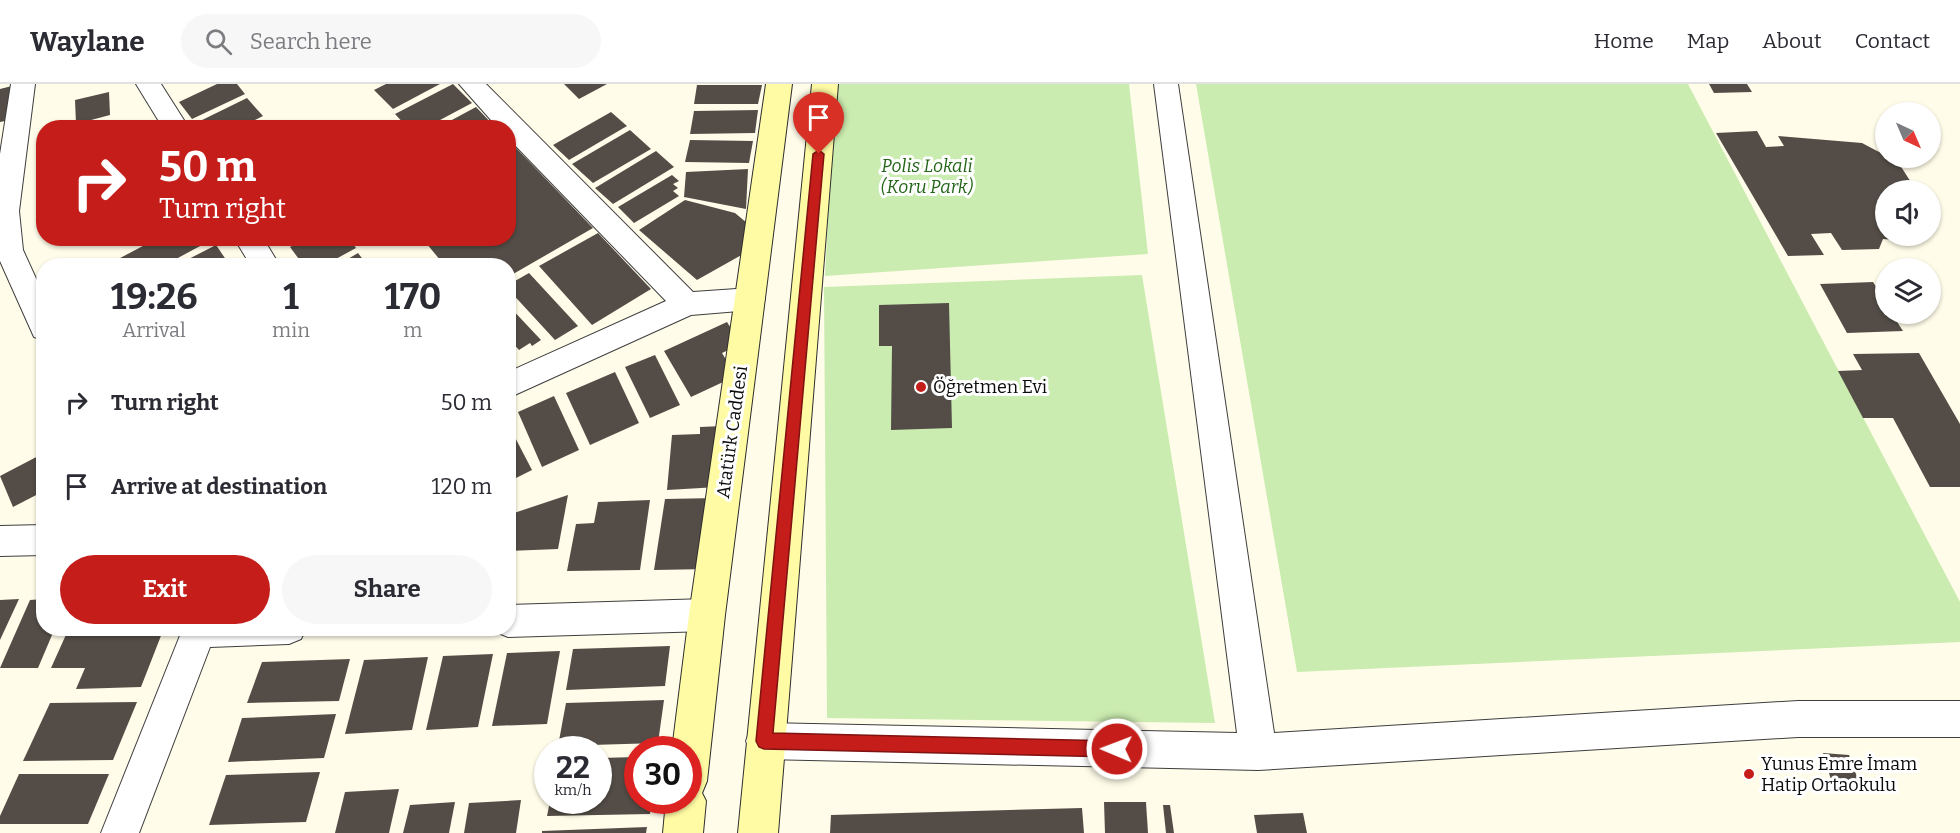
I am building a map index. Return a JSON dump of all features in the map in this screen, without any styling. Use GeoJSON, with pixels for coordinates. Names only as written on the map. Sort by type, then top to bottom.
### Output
{"type":"FeatureCollection","features":[{"type":"Feature","properties":{"kind":"main road","name":"Atatürk Caddesi"},"geometry":{"type":"LineString","coordinates":[[693,736],[707,615],[779,84]]}},
{"type":"Feature","properties":{"kind":"main road"},"geometry":{"type":"LineString","coordinates":[[758,833],[764,741],[825,84]]}},
{"type":"Feature","properties":{"kind":"main road"},"geometry":{"type":"LineString","coordinates":[[683,833],[685,814]]}},
{"type":"Feature","properties":{"kind":"street"},"geometry":{"type":"LineString","coordinates":[[23,84],[3,212],[9,250],[36,311]]}},
{"type":"Feature","properties":{"kind":"street"},"geometry":{"type":"LineString","coordinates":[[148,84],[171,120]]}},
{"type":"Feature","properties":{"kind":"street"},"geometry":{"type":"LineString","coordinates":[[471,84],[506,120]]}},
{"type":"Feature","properties":{"kind":"street"},"geometry":{"type":"LineString","coordinates":[[1166,84],[1258,752]]}},
{"type":"Feature","properties":{"kind":"street"},"geometry":{"type":"LineString","coordinates":[[516,130],[687,304]]}},
{"type":"Feature","properties":{"kind":"street"},"geometry":{"type":"LineString","coordinates":[[516,383],[687,304],[751,299]]}},
{"type":"Feature","properties":{"kind":"street"},"geometry":{"type":"LineString","coordinates":[[0,541],[36,540]]}},
{"type":"Feature","properties":{"kind":"street"},"geometry":{"type":"LineString","coordinates":[[516,621],[707,615]]}},
{"type":"Feature","properties":{"kind":"street"},"geometry":{"type":"LineString","coordinates":[[120,833],[198,636]]}},
{"type":"Feature","properties":{"kind":"street"},"geometry":{"type":"LineString","coordinates":[[764,741],[1258,752],[1798,719],[1960,720]]}},
{"type":"Feature","properties":{"kind":"green space","name":"Polis Lokali (Koru Park)"},"geometry":{"type":"Polygon","coordinates":[[[835,84],[1129,84],[1148,254],[825,276],[835,84]]]}},
{"type":"Feature","properties":{"kind":"green space"},"geometry":{"type":"Polygon","coordinates":[[[1196,84],[1688,84],[1960,602],[1960,642],[1297,672],[1196,84]]]}},
{"type":"Feature","properties":{"kind":"green space"},"geometry":{"type":"Polygon","coordinates":[[[1142,275],[1215,723],[827,718],[824,287],[1142,275]]]}},
{"type":"Feature","properties":{"kind":"building"},"geometry":{"type":"Polygon","coordinates":[[[217,84],[237,84],[245,94],[192,119],[179,102],[217,84]]]}},
{"type":"Feature","properties":{"kind":"building"},"geometry":{"type":"Polygon","coordinates":[[[386,84],[440,84],[393,109],[374,90],[386,84]]]}},
{"type":"Feature","properties":{"kind":"building"},"geometry":{"type":"Polygon","coordinates":[[[453,84],[472,103],[440,120],[401,120],[395,114],[453,84]]]}},
{"type":"Feature","properties":{"kind":"building"},"geometry":{"type":"Polygon","coordinates":[[[564,84],[607,84],[579,99],[564,84]]]}},
{"type":"Feature","properties":{"kind":"building"},"geometry":{"type":"Polygon","coordinates":[[[1709,84],[1747,84],[1752,92],[1714,93],[1709,84]]]}},
{"type":"Feature","properties":{"kind":"building"},"geometry":{"type":"Polygon","coordinates":[[[697,85],[762,85],[758,104],[694,104],[697,85]]]}},
{"type":"Feature","properties":{"kind":"building"},"geometry":{"type":"Polygon","coordinates":[[[12,86],[10,120],[0,122],[0,89],[12,86]]]}},
{"type":"Feature","properties":{"kind":"building"},"geometry":{"type":"Polygon","coordinates":[[[109,92],[110,115],[91,120],[76,120],[75,100],[109,92]]]}},
{"type":"Feature","properties":{"kind":"building"},"geometry":{"type":"Polygon","coordinates":[[[247,98],[263,116],[255,120],[202,120],[247,98]]]}},
{"type":"Feature","properties":{"kind":"building"},"geometry":{"type":"Polygon","coordinates":[[[476,107],[488,120],[452,120],[476,107]]]}},
{"type":"Feature","properties":{"kind":"building"},"geometry":{"type":"Polygon","coordinates":[[[758,110],[755,133],[690,134],[694,111],[758,110]]]}},
{"type":"Feature","properties":{"kind":"building"},"geometry":{"type":"Polygon","coordinates":[[[611,112],[627,126],[569,160],[553,145],[611,112]]]}},
{"type":"Feature","properties":{"kind":"building"},"geometry":{"type":"Polygon","coordinates":[[[630,130],[651,149],[593,183],[572,164],[630,130]]]}},
{"type":"Feature","properties":{"kind":"building"},"geometry":{"type":"Polygon","coordinates":[[[1757,131],[1766,147],[1784,146],[1778,136],[1862,143],[1875,150],[1875,168],[1902,168],[1910,180],[1875,180],[1875,246],[1880,246],[1879,249],[1842,250],[1831,233],[1811,234],[1824,255],[1788,256],[1716,133],[1757,131]]]}},
{"type":"Feature","properties":{"kind":"building"},"geometry":{"type":"Polygon","coordinates":[[[690,140],[753,141],[749,163],[685,162],[690,140]]]}},
{"type":"Feature","properties":{"kind":"building"},"geometry":{"type":"Polygon","coordinates":[[[516,148],[593,228],[516,272],[516,258],[438,258],[429,246],[516,246],[516,148]]]}},
{"type":"Feature","properties":{"kind":"building"},"geometry":{"type":"Polygon","coordinates":[[[656,151],[674,167],[613,204],[595,188],[656,151]]]}},
{"type":"Feature","properties":{"kind":"building"},"geometry":{"type":"Polygon","coordinates":[[[748,169],[746,209],[684,197],[686,172],[748,169]]]}},
{"type":"Feature","properties":{"kind":"building"},"geometry":{"type":"Polygon","coordinates":[[[672,175],[679,181],[673,184],[678,188],[673,191],[679,196],[634,223],[618,207],[672,175]]]}},
{"type":"Feature","properties":{"kind":"building"},"geometry":{"type":"Polygon","coordinates":[[[685,200],[735,213],[747,223],[745,253],[697,280],[639,230],[685,200]]]}},
{"type":"Feature","properties":{"kind":"building"},"geometry":{"type":"Polygon","coordinates":[[[598,233],[651,289],[592,325],[539,266],[598,233]]]}},
{"type":"Feature","properties":{"kind":"building"},"geometry":{"type":"Polygon","coordinates":[[[143,246],[200,246],[178,258],[120,258],[143,246]]]}},
{"type":"Feature","properties":{"kind":"building"},"geometry":{"type":"Polygon","coordinates":[[[217,246],[225,258],[191,258],[217,246]]]}},
{"type":"Feature","properties":{"kind":"building"},"geometry":{"type":"Polygon","coordinates":[[[355,246],[356,248],[338,258],[298,258],[290,247],[355,246]]]}},
{"type":"Feature","properties":{"kind":"building"},"geometry":{"type":"Polygon","coordinates":[[[358,253],[362,258],[350,258],[358,253]]]}},
{"type":"Feature","properties":{"kind":"building"},"geometry":{"type":"Polygon","coordinates":[[[529,273],[578,326],[555,340],[516,298],[516,280],[529,273]]]}},
{"type":"Feature","properties":{"kind":"building"},"geometry":{"type":"Polygon","coordinates":[[[1873,282],[1875,285],[1875,324],[1898,324],[1903,331],[1847,333],[1820,284],[1873,282]]]}},
{"type":"Feature","properties":{"kind":"building","name":"Öğretmen Evi"},"geometry":{"type":"Polygon","coordinates":[[[949,303],[952,428],[891,430],[892,346],[879,346],[879,305],[949,303]]]}},
{"type":"Feature","properties":{"kind":"building"},"geometry":{"type":"Polygon","coordinates":[[[516,313],[541,340],[532,346],[530,343],[519,350],[516,347],[516,313]]]}},
{"type":"Feature","properties":{"kind":"building"},"geometry":{"type":"Polygon","coordinates":[[[727,322],[741,344],[722,353],[736,376],[691,397],[664,351],[727,322]]]}},
{"type":"Feature","properties":{"kind":"building"},"geometry":{"type":"Polygon","coordinates":[[[1919,353],[1960,424],[1960,487],[1930,487],[1893,418],[1863,418],[1838,371],[1862,370],[1853,354],[1919,353]]]}},
{"type":"Feature","properties":{"kind":"building"},"geometry":{"type":"Polygon","coordinates":[[[655,355],[680,405],[650,418],[625,367],[655,355]]]}},
{"type":"Feature","properties":{"kind":"building"},"geometry":{"type":"Polygon","coordinates":[[[615,372],[639,423],[590,445],[566,393],[615,372]]]}},
{"type":"Feature","properties":{"kind":"building"},"geometry":{"type":"Polygon","coordinates":[[[554,396],[579,450],[542,467],[518,412],[554,396]]]}},
{"type":"Feature","properties":{"kind":"building"},"geometry":{"type":"Polygon","coordinates":[[[723,426],[718,487],[667,490],[672,435],[700,434],[700,427],[723,426]]]}},
{"type":"Feature","properties":{"kind":"building"},"geometry":{"type":"Polygon","coordinates":[[[516,439],[532,470],[516,478],[516,439]]]}},
{"type":"Feature","properties":{"kind":"building"},"geometry":{"type":"Polygon","coordinates":[[[36,457],[36,495],[13,507],[0,476],[36,457]]]}},
{"type":"Feature","properties":{"kind":"building"},"geometry":{"type":"Polygon","coordinates":[[[568,495],[558,549],[516,551],[516,512],[568,495]]]}},
{"type":"Feature","properties":{"kind":"building"},"geometry":{"type":"Polygon","coordinates":[[[717,498],[709,569],[654,570],[665,499],[717,498]]]}},
{"type":"Feature","properties":{"kind":"building"},"geometry":{"type":"Polygon","coordinates":[[[650,500],[640,570],[567,571],[576,524],[594,523],[598,502],[650,500]]]}},
{"type":"Feature","properties":{"kind":"building"},"geometry":{"type":"Polygon","coordinates":[[[19,599],[0,640],[0,600],[19,599]]]}},
{"type":"Feature","properties":{"kind":"building"},"geometry":{"type":"Polygon","coordinates":[[[30,600],[36,600],[36,636],[52,636],[38,668],[0,668],[30,600]]]}},
{"type":"Feature","properties":{"kind":"building"},"geometry":{"type":"Polygon","coordinates":[[[65,636],[161,636],[141,687],[76,689],[85,668],[51,668],[65,636]]]}},
{"type":"Feature","properties":{"kind":"building"},"geometry":{"type":"Polygon","coordinates":[[[670,646],[665,686],[566,690],[573,649],[670,646]]]}},
{"type":"Feature","properties":{"kind":"building"},"geometry":{"type":"Polygon","coordinates":[[[560,651],[547,724],[492,726],[507,653],[560,651]]]}},
{"type":"Feature","properties":{"kind":"building"},"geometry":{"type":"Polygon","coordinates":[[[493,654],[478,727],[426,730],[443,656],[493,654]]]}},
{"type":"Feature","properties":{"kind":"building"},"geometry":{"type":"Polygon","coordinates":[[[428,657],[412,730],[345,734],[364,660],[428,657]]]}},
{"type":"Feature","properties":{"kind":"building"},"geometry":{"type":"Polygon","coordinates":[[[350,659],[339,701],[247,703],[262,662],[350,659]]]}},
{"type":"Feature","properties":{"kind":"building"},"geometry":{"type":"Polygon","coordinates":[[[664,700],[659,736],[624,736],[624,744],[612,744],[612,736],[560,736],[566,703],[664,700]]]}},
{"type":"Feature","properties":{"kind":"building"},"geometry":{"type":"Polygon","coordinates":[[[137,702],[113,760],[23,761],[50,703],[137,702]]]}},
{"type":"Feature","properties":{"kind":"building"},"geometry":{"type":"Polygon","coordinates":[[[336,714],[324,758],[228,762],[242,718],[336,714]]]}},
{"type":"Feature","properties":{"kind":"building"},"geometry":{"type":"Polygon","coordinates":[[[1823,753],[1849,755],[1860,785],[1832,783],[1823,753]]]}},
{"type":"Feature","properties":{"kind":"building"},"geometry":{"type":"Polygon","coordinates":[[[624,757],[624,814],[650,814],[547,816],[547,814],[612,814],[612,758],[624,757]]]}},
{"type":"Feature","properties":{"kind":"building"},"geometry":{"type":"Polygon","coordinates":[[[320,772],[306,822],[209,825],[226,775],[320,772]]]}},
{"type":"Feature","properties":{"kind":"building"},"geometry":{"type":"Polygon","coordinates":[[[19,774],[109,774],[88,824],[0,824],[0,816],[19,774]]]}},
{"type":"Feature","properties":{"kind":"building"},"geometry":{"type":"Polygon","coordinates":[[[399,789],[389,833],[335,833],[345,792],[399,789]]]}},
{"type":"Feature","properties":{"kind":"building"},"geometry":{"type":"Polygon","coordinates":[[[521,800],[516,833],[464,833],[469,803],[521,800]]]}},
{"type":"Feature","properties":{"kind":"building"},"geometry":{"type":"Polygon","coordinates":[[[455,802],[449,833],[403,833],[410,805],[455,802]]]}},
{"type":"Feature","properties":{"kind":"building"},"geometry":{"type":"Polygon","coordinates":[[[1104,802],[1146,802],[1148,833],[1105,833],[1104,802]]]}},
{"type":"Feature","properties":{"kind":"building"},"geometry":{"type":"Polygon","coordinates":[[[1163,805],[1170,805],[1174,833],[1166,833],[1163,805]]]}},
{"type":"Feature","properties":{"kind":"building"},"geometry":{"type":"Polygon","coordinates":[[[1082,808],[1084,833],[830,833],[831,815],[1082,808]]]}},
{"type":"Feature","properties":{"kind":"building"},"geometry":{"type":"Polygon","coordinates":[[[1303,813],[1307,833],[1257,833],[1254,815],[1303,813]]]}},
{"type":"Feature","properties":{"kind":"building"},"geometry":{"type":"Polygon","coordinates":[[[647,827],[646,833],[542,833],[542,831],[647,827]]]}},
{"type":"Feature","properties":{"kind":"place","name":"Öğretmen Evi"},"geometry":{"type":"Point","coordinates":[921,387]}},
{"type":"Feature","properties":{"kind":"place","name":"Yunus Emre İmam Hatip Ortaokulu"},"geometry":{"type":"Point","coordinates":[1749,774]}},
{"type":"Feature","properties":{"kind":"route"},"geometry":{"type":"LineString","coordinates":[[819,154],[764,741],[1117,749]]}}]}
